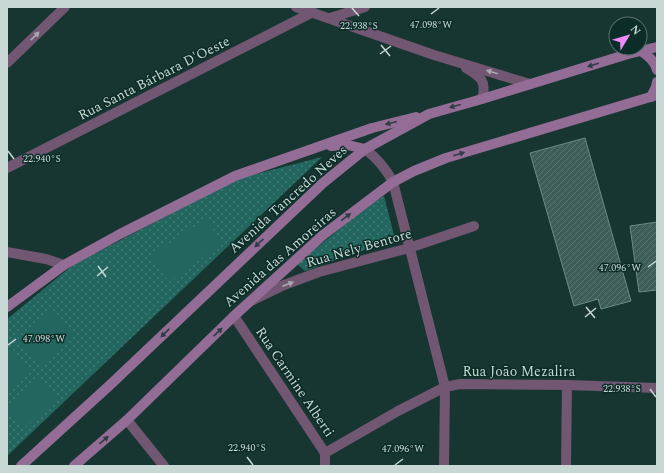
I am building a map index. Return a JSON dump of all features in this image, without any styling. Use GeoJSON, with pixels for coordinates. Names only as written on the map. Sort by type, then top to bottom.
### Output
{"type":"FeatureCollection","features":[{"type":"Feature","properties":{"kind":"main road"},"geometry":{"type":"LineString","coordinates":[[648,55],[656,65],[657,70]]}},
{"type":"Feature","properties":{"kind":"main road","name":"Avenida Tancredo Neves"},"geometry":{"type":"LineString","coordinates":[[21,466],[110,385],[323,183],[365,149],[429,114],[624,56]]}},
{"type":"Feature","properties":{"kind":"main road"},"geometry":{"type":"LineString","coordinates":[[654,96],[657,82]]}},
{"type":"Feature","properties":{"kind":"main road","name":"Avenida das Amoreiras"},"geometry":{"type":"LineString","coordinates":[[77,465],[127,420],[273,280],[324,235],[393,182],[414,171],[446,158],[654,96]]}},
{"type":"Feature","properties":{"kind":"main road"},"geometry":{"type":"LineString","coordinates":[[7,307],[64,265],[235,176],[372,128],[429,114]]}},
{"type":"Feature","properties":{"kind":"main road"},"geometry":{"type":"LineString","coordinates":[[313,148],[348,145],[365,149]]}},
{"type":"Feature","properties":{"kind":"street"},"geometry":{"type":"LineString","coordinates":[[7,63],[65,7]]}},
{"type":"Feature","properties":{"kind":"street"},"geometry":{"type":"LineString","coordinates":[[296,7],[434,55],[530,84]]}},
{"type":"Feature","properties":{"kind":"street"},"geometry":{"type":"LineString","coordinates":[[330,18],[365,7]]}},
{"type":"Feature","properties":{"kind":"street","name":"Rua Santa Bárbara D'Oeste"},"geometry":{"type":"LineString","coordinates":[[7,168],[313,12]]}},
{"type":"Feature","properties":{"kind":"street"},"geometry":{"type":"LineString","coordinates":[[448,58],[478,75],[484,84],[482,99]]}},
{"type":"Feature","properties":{"kind":"street"},"geometry":{"type":"LineString","coordinates":[[365,149],[384,167],[393,182],[445,387],[444,466]]}},
{"type":"Feature","properties":{"kind":"street","name":"Rua Nely Bentore"},"geometry":{"type":"LineString","coordinates":[[253,300],[284,285],[319,272],[410,248],[474,226]]}},
{"type":"Feature","properties":{"kind":"street"},"geometry":{"type":"LineString","coordinates":[[7,252],[46,259],[64,265]]}},
{"type":"Feature","properties":{"kind":"street","name":"Rua Carmine Alberti"},"geometry":{"type":"LineString","coordinates":[[234,316],[325,453],[325,466]]}},
{"type":"Feature","properties":{"kind":"street","name":"Rua João Mezalira"},"geometry":{"type":"LineString","coordinates":[[325,453],[398,411],[445,387],[460,384],[657,388]]}},
{"type":"Feature","properties":{"kind":"street"},"geometry":{"type":"LineString","coordinates":[[566,466],[567,385]]}},
{"type":"Feature","properties":{"kind":"street"},"geometry":{"type":"LineString","coordinates":[[127,420],[164,466]]}},
{"type":"Feature","properties":{"kind":"shaded area"},"geometry":{"type":"Polygon","coordinates":[[[322,157],[7,456],[7,319],[73,265],[237,179],[322,157]]]}},
{"type":"Feature","properties":{"kind":"shaded area"},"geometry":{"type":"Polygon","coordinates":[[[384,196],[395,239],[305,271],[297,264],[365,208],[384,196]]]}},
{"type":"Feature","properties":{"kind":"shaded area"},"geometry":{"type":"Polygon","coordinates":[[[205,219],[223,242],[169,282],[151,256],[205,219]]]}},
{"type":"Feature","properties":{"kind":"shaded area"},"geometry":{"type":"Polygon","coordinates":[[[53,310],[75,333],[41,364],[20,341],[53,310]]]}},
{"type":"Feature","properties":{"kind":"shaded area"},"geometry":{"type":"Polygon","coordinates":[[[13,351],[32,371],[7,391],[7,356],[13,351]]]}},
{"type":"Feature","properties":{"kind":"shaded area"},"geometry":{"type":"Polygon","coordinates":[[[38,377],[56,398],[24,428],[7,412],[7,406],[38,377]]]}},
{"type":"Feature","properties":{"kind":"building"},"geometry":{"type":"Polygon","coordinates":[[[585,138],[631,301],[601,309],[598,299],[574,306],[530,153],[585,138]]]}},
{"type":"Feature","properties":{"kind":"building"},"geometry":{"type":"Polygon","coordinates":[[[657,222],[657,290],[639,292],[630,226],[657,222]]]}}]}
